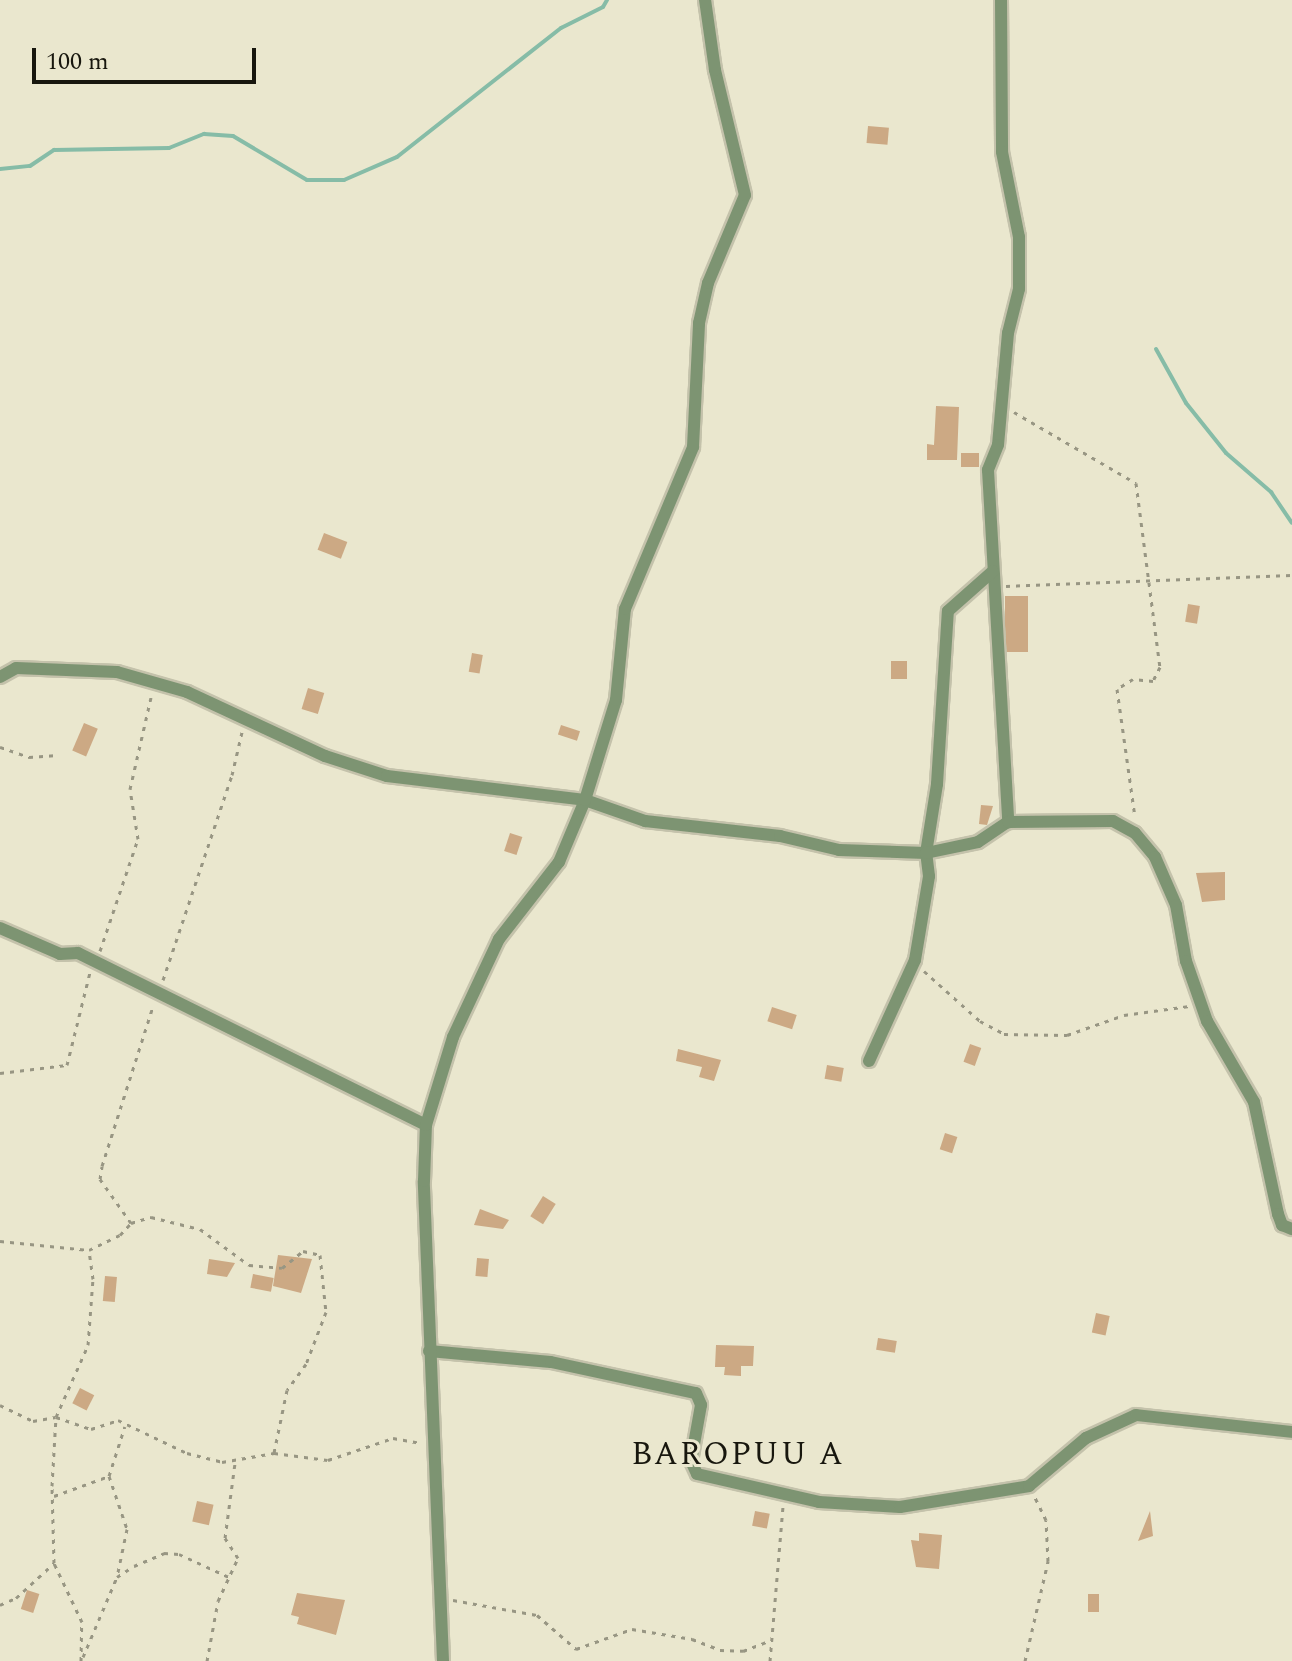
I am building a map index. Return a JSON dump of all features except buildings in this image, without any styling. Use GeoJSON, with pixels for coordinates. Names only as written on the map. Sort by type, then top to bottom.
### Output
{"type":"FeatureCollection","features":[{"type":"Feature","properties":{"kind":"street"},"geometry":{"type":"LineString","coordinates":[[443,1661],[436,1444],[429,1351],[426,1125],[453,1037],[499,939],[559,862],[585,800],[616,700],[625,609],[693,447],[699,323],[708,283],[745,195],[715,70],[705,0]]}},
{"type":"Feature","properties":{"kind":"street"},"geometry":{"type":"LineString","coordinates":[[1001,0],[1002,152],[1019,237],[1019,289],[1008,333],[1005,406],[988,470],[1008,822]]}},
{"type":"Feature","properties":{"kind":"street"},"geometry":{"type":"LineString","coordinates":[[869,1061],[915,960],[929,876],[926,853],[937,784],[948,611],[993,571]]}},
{"type":"Feature","properties":{"kind":"street"},"geometry":{"type":"LineString","coordinates":[[0,677],[16,668],[117,672],[155,680],[325,756],[387,776],[585,800],[645,821],[780,836],[839,850],[926,853],[978,842],[1008,822],[1113,821],[1135,833],[1155,857],[1176,905],[1186,961],[1207,1021],[1254,1102],[1278,1214],[1282,1225],[1292,1229]]}},
{"type":"Feature","properties":{"kind":"street"},"geometry":{"type":"LineString","coordinates":[[0,928],[38,946],[93,961],[426,1125]]}},
{"type":"Feature","properties":{"kind":"street"},"geometry":{"type":"LineString","coordinates":[[429,1351],[551,1362],[696,1393],[701,1405],[691,1461],[697,1474],[784,1495],[900,1507],[1029,1486],[1086,1438],[1136,1415],[1292,1432]]}},
{"type":"Feature","properties":{"kind":"path"},"geometry":{"type":"LineString","coordinates":[[1005,406],[1136,483],[1160,667],[1153,681],[1133,679],[1117,689],[1135,833]]}},
{"type":"Feature","properties":{"kind":"path"},"geometry":{"type":"LineString","coordinates":[[994,586],[1292,575]]}},
{"type":"Feature","properties":{"kind":"path"},"geometry":{"type":"LineString","coordinates":[[0,1073],[67,1065],[93,961],[138,839],[130,789],[155,680]]}},
{"type":"Feature","properties":{"kind":"path"},"geometry":{"type":"LineString","coordinates":[[131,1223],[100,1179],[102,1166],[157,994],[176,951],[232,775],[245,718]]}},
{"type":"Feature","properties":{"kind":"path"},"geometry":{"type":"LineString","coordinates":[[0,747],[29,757],[58,755]]}},
{"type":"Feature","properties":{"kind":"path"},"geometry":{"type":"LineString","coordinates":[[915,960],[935,985],[1004,1034],[1067,1035],[1124,1015],[1191,1006],[1207,1021]]}},
{"type":"Feature","properties":{"kind":"path"},"geometry":{"type":"LineString","coordinates":[[0,1241],[89,1250],[120,1235],[131,1223],[151,1217],[189,1224],[249,1265],[282,1268],[303,1251],[320,1255],[326,1312],[306,1364],[287,1390],[274,1453]]}},
{"type":"Feature","properties":{"kind":"path"},"geometry":{"type":"LineString","coordinates":[[82,1660],[82,1622],[54,1563],[54,1496],[56,1417],[88,1345],[93,1279],[89,1250]]}},
{"type":"Feature","properties":{"kind":"path"},"geometry":{"type":"LineString","coordinates":[[0,1405],[33,1421],[56,1417],[91,1429],[102,1429],[108,1420],[187,1453],[235,1462],[274,1453],[328,1460],[393,1438],[436,1444]]}},
{"type":"Feature","properties":{"kind":"path"},"geometry":{"type":"LineString","coordinates":[[82,1660],[117,1577],[127,1529],[109,1476],[125,1425]]}},
{"type":"Feature","properties":{"kind":"path"},"geometry":{"type":"LineString","coordinates":[[207,1661],[218,1601],[238,1558],[225,1531],[235,1462]]}},
{"type":"Feature","properties":{"kind":"path"},"geometry":{"type":"LineString","coordinates":[[54,1496],[109,1476]]}},
{"type":"Feature","properties":{"kind":"path"},"geometry":{"type":"LineString","coordinates":[[1025,1661],[1048,1561],[1046,1520],[1029,1486]]}},
{"type":"Feature","properties":{"kind":"path"},"geometry":{"type":"LineString","coordinates":[[770,1661],[769,1641],[784,1495]]}},
{"type":"Feature","properties":{"kind":"path"},"geometry":{"type":"LineString","coordinates":[[117,1577],[164,1553],[179,1554],[231,1578]]}},
{"type":"Feature","properties":{"kind":"path"},"geometry":{"type":"LineString","coordinates":[[0,1605],[16,1598],[54,1563]]}},
{"type":"Feature","properties":{"kind":"path"},"geometry":{"type":"LineString","coordinates":[[441,1598],[537,1615],[576,1649],[632,1629],[692,1639],[720,1650],[743,1651],[769,1641]]}},
{"type":"Feature","properties":{"kind":"waterway"},"geometry":{"type":"LineString","coordinates":[[0,169],[30,166],[54,150],[169,148],[204,134],[233,136],[307,180],[344,180],[397,157],[561,28],[603,7],[607,0]]}},
{"type":"Feature","properties":{"kind":"waterway"},"geometry":{"type":"LineString","coordinates":[[1156,349],[1186,403],[1226,453],[1271,492],[1292,523]]}},
{"type":"Feature","properties":{"kind":"district","name":"BAROPUU A"},"geometry":{"type":"Point","coordinates":[738,1455]}}]}
